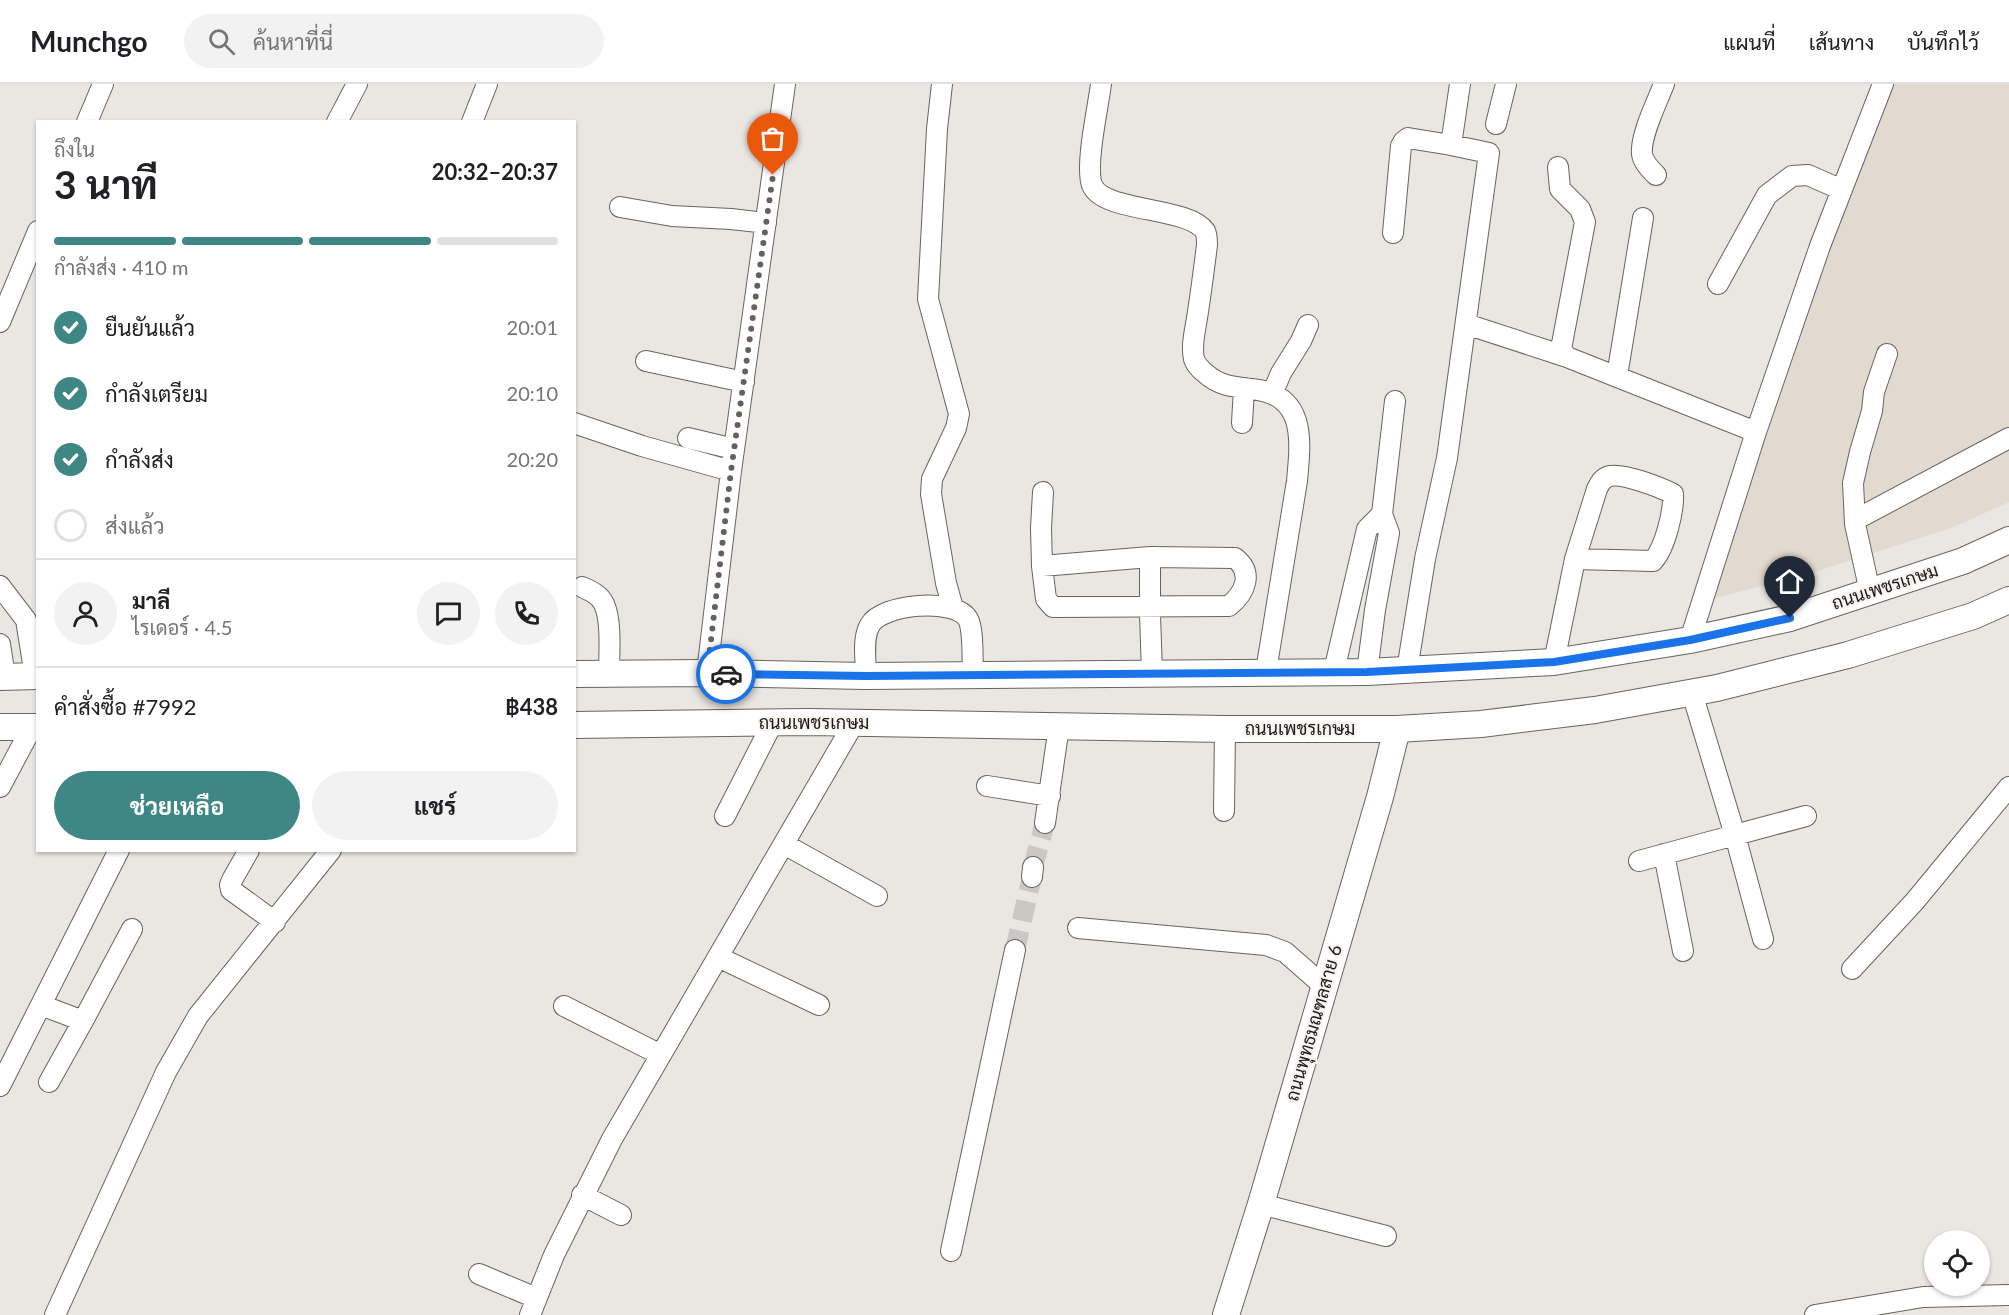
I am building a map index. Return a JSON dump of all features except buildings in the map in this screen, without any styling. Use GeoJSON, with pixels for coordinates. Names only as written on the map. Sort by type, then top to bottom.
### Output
{"type":"FeatureCollection","features":[{"type":"Feature","properties":{"kind":"main road","name":"ถนนเพชรเกษม"},"geometry":{"type":"LineString","coordinates":[[576,674],[866,676],[1266,671],[1367,672],[1554,662],[1690,640],[1790,618],[1963,561],[2009,540]]}},
{"type":"Feature","properties":{"kind":"main road","name":"ถนนเพชรเกษม"},"geometry":{"type":"LineString","coordinates":[[576,725],[773,722],[1225,729],[1396,729],[1538,719],[1692,693],[1848,655],[1973,616],[2009,600]]}},
{"type":"Feature","properties":{"kind":"main road"},"geometry":{"type":"LineString","coordinates":[[2,677],[36,676]]}},
{"type":"Feature","properties":{"kind":"main road"},"geometry":{"type":"LineString","coordinates":[[0,727],[34,727]]}},
{"type":"Feature","properties":{"kind":"main road","name":"ถนนพุทธมณฑลสาย 6"},"geometry":{"type":"LineString","coordinates":[[1226,1315],[1325,987],[1380,797],[1396,729]]}},
{"type":"Feature","properties":{"kind":"street"},"geometry":{"type":"LineString","coordinates":[[92,120],[103,84]]}},
{"type":"Feature","properties":{"kind":"street"},"geometry":{"type":"LineString","coordinates":[[338,120],[357,84]]}},
{"type":"Feature","properties":{"kind":"street"},"geometry":{"type":"LineString","coordinates":[[473,120],[487,84]]}},
{"type":"Feature","properties":{"kind":"street"},"geometry":{"type":"LineString","coordinates":[[707,674],[731,471],[785,84]]}},
{"type":"Feature","properties":{"kind":"street"},"geometry":{"type":"LineString","coordinates":[[942,84],[937,129],[928,299],[959,414],[956,428],[932,479],[931,494],[946,583],[953,608]]}},
{"type":"Feature","properties":{"kind":"street"},"geometry":{"type":"LineString","coordinates":[[1101,84],[1089,172],[1095,191],[1103,197],[1125,204],[1176,216],[1198,224],[1204,230],[1207,245],[1193,356],[1196,364],[1208,376],[1229,387],[1264,390],[1279,396],[1290,407],[1298,424],[1300,450],[1297,481],[1266,671]]}},
{"type":"Feature","properties":{"kind":"street"},"geometry":{"type":"LineString","coordinates":[[1451,145],[1460,84]]}},
{"type":"Feature","properties":{"kind":"street"},"geometry":{"type":"LineString","coordinates":[[1407,669],[1425,559],[1447,458],[1493,137],[1506,84]]}},
{"type":"Feature","properties":{"kind":"street"},"geometry":{"type":"LineString","coordinates":[[1656,175],[1645,162],[1642,154],[1644,139],[1664,84]]}},
{"type":"Feature","properties":{"kind":"street"},"geometry":{"type":"LineString","coordinates":[[1690,640],[1756,432],[1820,246],[1883,84]]}},
{"type":"Feature","properties":{"kind":"street"},"geometry":{"type":"LineString","coordinates":[[1393,233],[1401,146],[1404,141],[1408,138],[1451,145],[1493,137]]}},
{"type":"Feature","properties":{"kind":"street"},"geometry":{"type":"LineString","coordinates":[[1558,167],[1560,189],[1580,208],[1585,222],[1561,349],[1567,357]]}},
{"type":"Feature","properties":{"kind":"street"},"geometry":{"type":"LineString","coordinates":[[1718,284],[1767,195],[1784,182],[1792,176],[1808,175],[1842,190]]}},
{"type":"Feature","properties":{"kind":"street"},"geometry":{"type":"LineString","coordinates":[[620,207],[693,218],[766,223]]}},
{"type":"Feature","properties":{"kind":"street"},"geometry":{"type":"LineString","coordinates":[[1617,376],[1643,218]]}},
{"type":"Feature","properties":{"kind":"street"},"geometry":{"type":"LineString","coordinates":[[0,322],[31,261],[36,240]]}},
{"type":"Feature","properties":{"kind":"street"},"geometry":{"type":"LineString","coordinates":[[1466,324],[1567,357],[1756,432]]}},
{"type":"Feature","properties":{"kind":"street"},"geometry":{"type":"LineString","coordinates":[[1272,394],[1308,325]]}},
{"type":"Feature","properties":{"kind":"street"},"geometry":{"type":"LineString","coordinates":[[1870,592],[1855,520],[1853,483],[1872,411],[1874,393],[1887,354]]}},
{"type":"Feature","properties":{"kind":"street"},"geometry":{"type":"LineString","coordinates":[[646,361],[744,382]]}},
{"type":"Feature","properties":{"kind":"street"},"geometry":{"type":"LineString","coordinates":[[1242,423],[1244,388]]}},
{"type":"Feature","properties":{"kind":"street"},"geometry":{"type":"LineString","coordinates":[[1367,672],[1389,533],[1382,514],[1395,401]]}},
{"type":"Feature","properties":{"kind":"street"},"geometry":{"type":"LineString","coordinates":[[576,424],[642,447],[731,471]]}},
{"type":"Feature","properties":{"kind":"street"},"geometry":{"type":"LineString","coordinates":[[688,438],[734,449]]}},
{"type":"Feature","properties":{"kind":"street"},"geometry":{"type":"LineString","coordinates":[[1855,520],[2009,438]]}},
{"type":"Feature","properties":{"kind":"street"},"geometry":{"type":"LineString","coordinates":[[1554,662],[1575,559],[1597,489],[1603,479],[1612,475],[1657,485],[1673,494],[1674,504],[1660,554],[1653,561],[1575,559]]}},
{"type":"Feature","properties":{"kind":"street"},"geometry":{"type":"LineString","coordinates":[[1042,566],[1150,557],[1234,558],[1241,563],[1246,579],[1244,590],[1229,606],[1150,610],[1053,606],[1046,599],[1044,591],[1042,566],[1041,528],[1043,492]]}},
{"type":"Feature","properties":{"kind":"street"},"geometry":{"type":"LineString","coordinates":[[1334,671],[1367,529],[1382,514]]}},
{"type":"Feature","properties":{"kind":"street"},"geometry":{"type":"LineString","coordinates":[[1150,557],[1152,673]]}},
{"type":"Feature","properties":{"kind":"street"},"geometry":{"type":"LineString","coordinates":[[0,586],[26,620],[36,676]]}},
{"type":"Feature","properties":{"kind":"street"},"geometry":{"type":"LineString","coordinates":[[582,587],[592,591],[604,603],[608,615],[609,674]]}},
{"type":"Feature","properties":{"kind":"street"},"geometry":{"type":"LineString","coordinates":[[866,676],[867,633],[872,621],[886,613],[902,609],[939,605],[953,608],[964,614],[969,621],[973,675]]}},
{"type":"Feature","properties":{"kind":"street"},"geometry":{"type":"LineString","coordinates":[[1348,610],[1375,610]]}},
{"type":"Feature","properties":{"kind":"street"},"geometry":{"type":"LineString","coordinates":[[0,644],[2,677]]}},
{"type":"Feature","properties":{"kind":"street"},"geometry":{"type":"LineString","coordinates":[[1692,693],[1735,835],[1763,939]]}},
{"type":"Feature","properties":{"kind":"street"},"geometry":{"type":"LineString","coordinates":[[725,816],[773,722]]}},
{"type":"Feature","properties":{"kind":"street"},"geometry":{"type":"LineString","coordinates":[[479,1274],[533,1306],[582,1195],[612,1139],[854,723]]}},
{"type":"Feature","properties":{"kind":"street"},"geometry":{"type":"LineString","coordinates":[[1045,823],[1059,726]]}},
{"type":"Feature","properties":{"kind":"street"},"geometry":{"type":"LineString","coordinates":[[0,787],[34,727]]}},
{"type":"Feature","properties":{"kind":"street"},"geometry":{"type":"LineString","coordinates":[[1224,811],[1225,729]]}},
{"type":"Feature","properties":{"kind":"street"},"geometry":{"type":"LineString","coordinates":[[987,786],[1050,796]]}},
{"type":"Feature","properties":{"kind":"street"},"geometry":{"type":"LineString","coordinates":[[1852,969],[1915,901],[2009,787]]}},
{"type":"Feature","properties":{"kind":"street"},"geometry":{"type":"LineString","coordinates":[[1639,861],[1806,816]]}},
{"type":"Feature","properties":{"kind":"street"},"geometry":{"type":"LineString","coordinates":[[784,844],[877,896]]}},
{"type":"Feature","properties":{"kind":"street"},"geometry":{"type":"LineString","coordinates":[[0,1086],[118,852]]}},
{"type":"Feature","properties":{"kind":"street"},"geometry":{"type":"LineString","coordinates":[[248,852],[230,885],[231,890],[274,922]]}},
{"type":"Feature","properties":{"kind":"street"},"geometry":{"type":"LineString","coordinates":[[55,1315],[166,1071],[198,1016],[329,852]]}},
{"type":"Feature","properties":{"kind":"street"},"geometry":{"type":"LineString","coordinates":[[1664,854],[1683,951]]}},
{"type":"Feature","properties":{"kind":"street"},"geometry":{"type":"LineString","coordinates":[[1078,928],[1266,945],[1285,952],[1325,987]]}},
{"type":"Feature","properties":{"kind":"street"},"geometry":{"type":"LineString","coordinates":[[49,1082],[132,929]]}},
{"type":"Feature","properties":{"kind":"street"},"geometry":{"type":"LineString","coordinates":[[951,1251],[1015,950]]}},
{"type":"Feature","properties":{"kind":"street"},"geometry":{"type":"LineString","coordinates":[[718,957],[819,1005]]}},
{"type":"Feature","properties":{"kind":"street"},"geometry":{"type":"LineString","coordinates":[[41,1005],[83,1021]]}},
{"type":"Feature","properties":{"kind":"street"},"geometry":{"type":"LineString","coordinates":[[564,1006],[661,1055]]}},
{"type":"Feature","properties":{"kind":"street"},"geometry":{"type":"LineString","coordinates":[[582,1195],[621,1215]]}},
{"type":"Feature","properties":{"kind":"street"},"geometry":{"type":"LineString","coordinates":[[1261,1204],[1386,1236]]}},
{"type":"Feature","properties":{"kind":"street"},"geometry":{"type":"LineString","coordinates":[[1815,1315],[1923,1297],[2009,1295]]}},
{"type":"Feature","properties":{"kind":"shaded area"},"geometry":{"type":"Polygon","coordinates":[[[1887,84],[2009,84],[2009,502],[1954,527],[1808,574],[1696,603],[1887,84]]]}},
{"type":"Feature","properties":{"kind":"tunnel"},"geometry":{"type":"LineString","coordinates":[[1033,867],[1045,823]]}},
{"type":"Feature","properties":{"kind":"tunnel"},"geometry":{"type":"LineString","coordinates":[[1015,950],[1032,877]]}},
{"type":"Feature","properties":{"kind":"way so far"},"geometry":{"type":"LineString","coordinates":[[726,674],[707,674],[731,471],[773,175]]}},
{"type":"Feature","properties":{"kind":"route"},"geometry":{"type":"LineString","coordinates":[[726,674],[866,676],[1367,672],[1554,662],[1690,640],[1790,618]]}}]}
